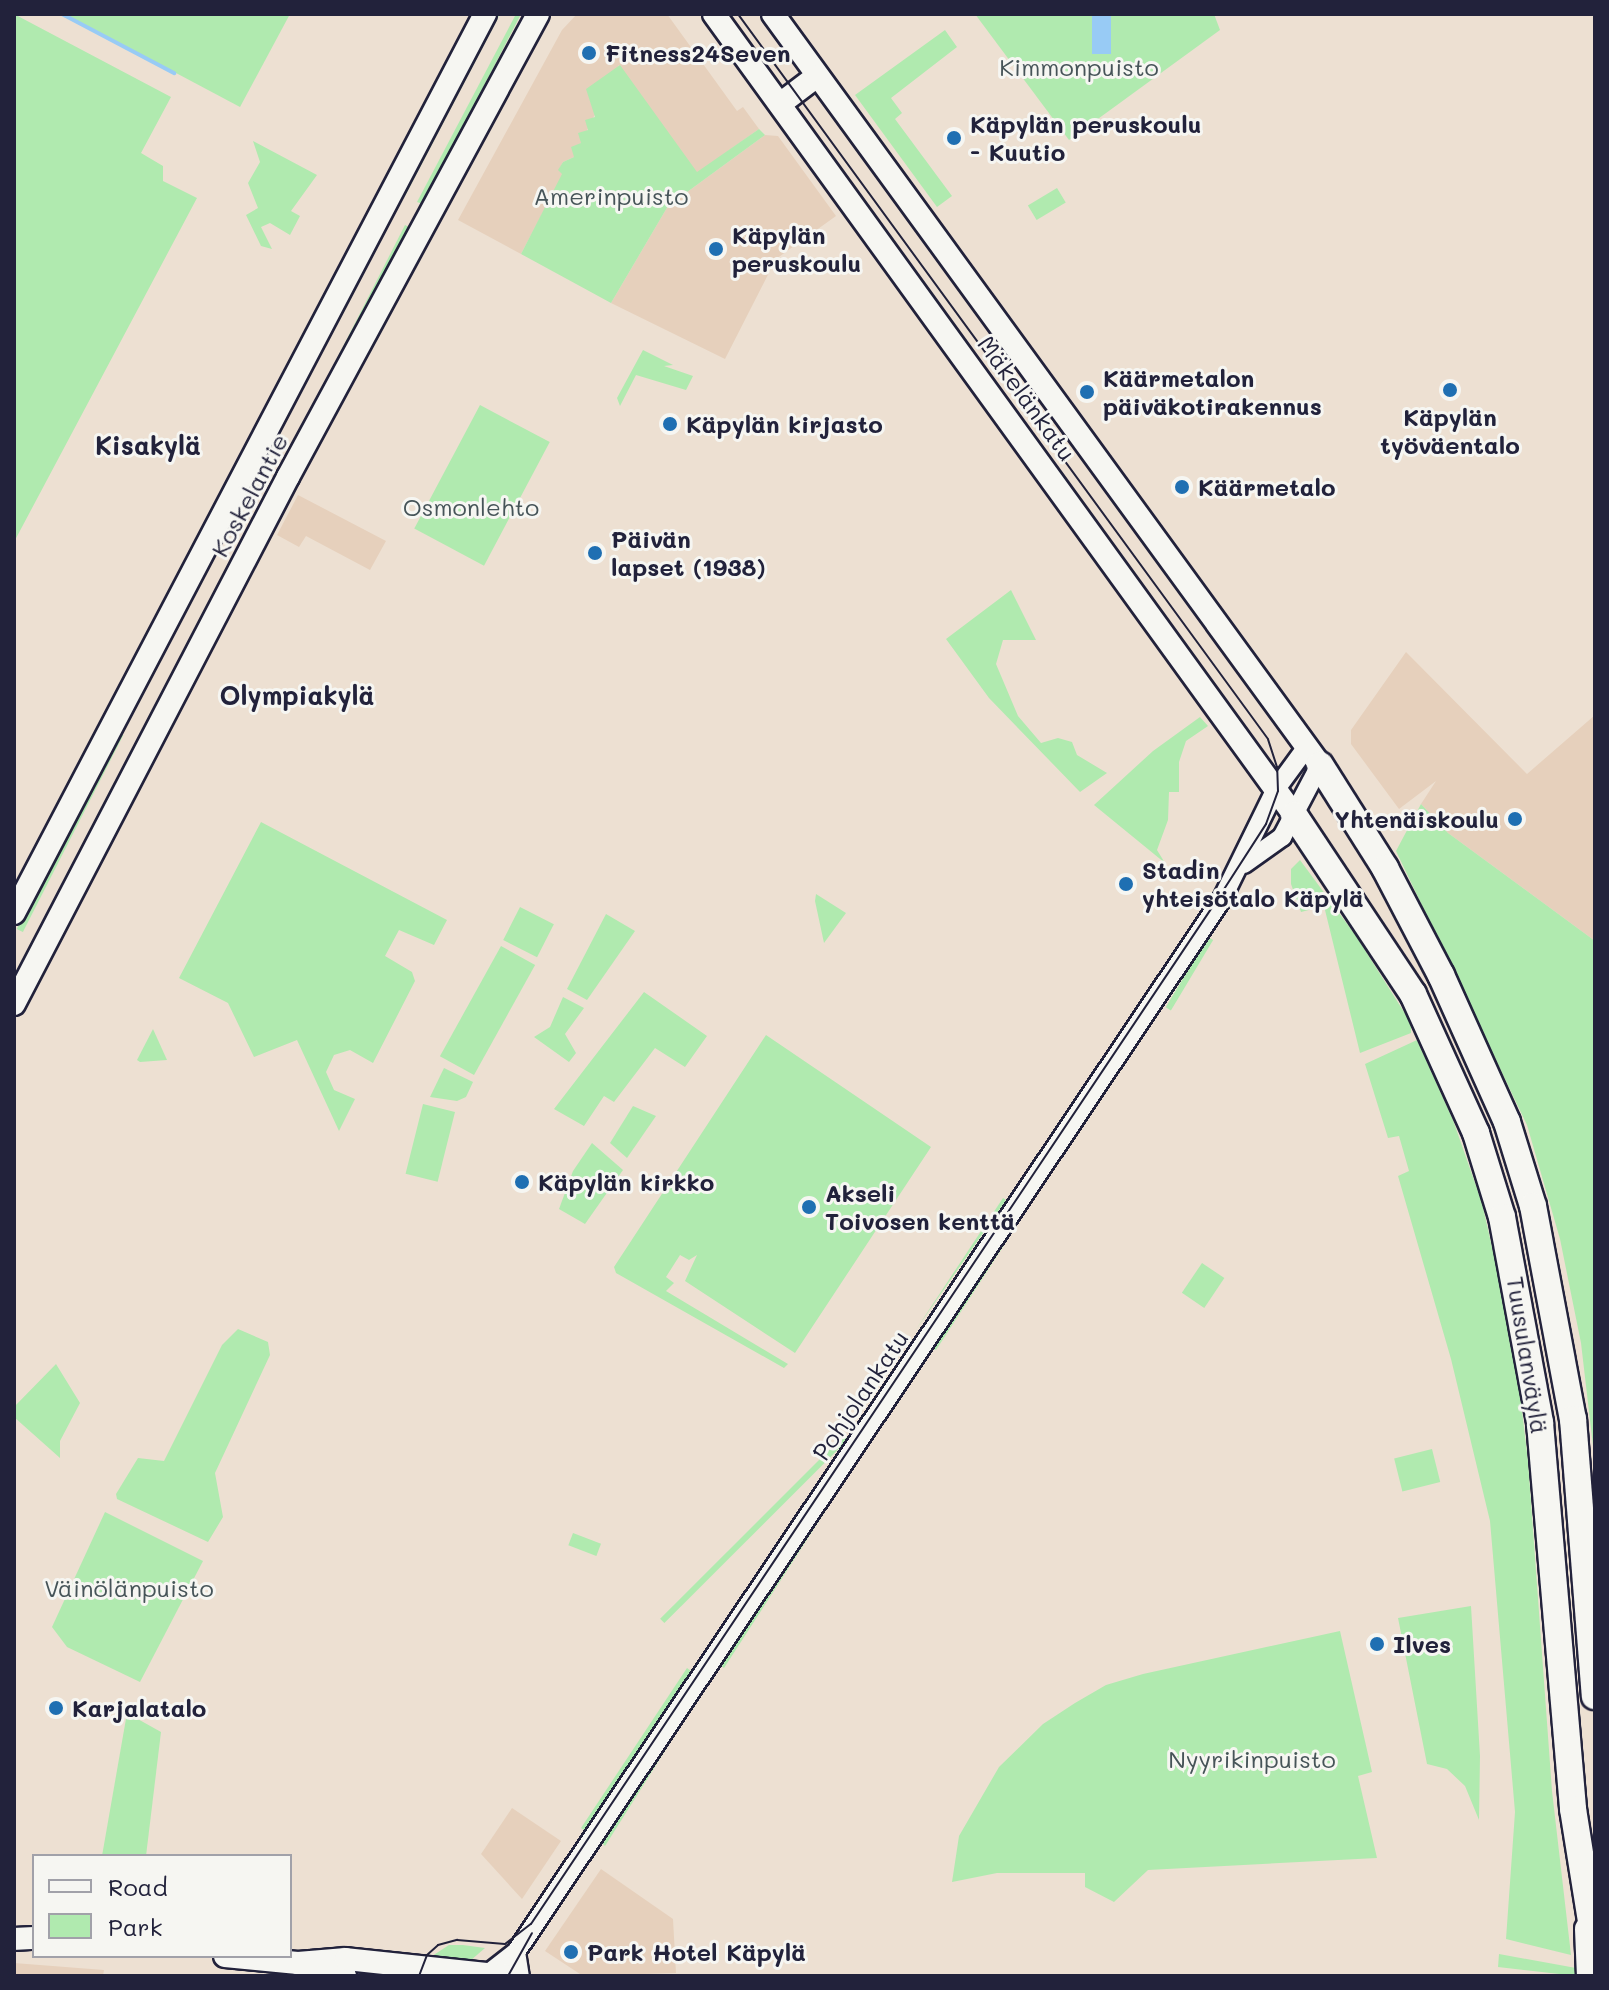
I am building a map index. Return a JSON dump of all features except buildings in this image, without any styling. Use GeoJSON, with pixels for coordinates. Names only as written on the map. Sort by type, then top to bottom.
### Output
{"type":"FeatureCollection","features":[{"type":"Feature","properties":{"kind":"highway","name":"Tuusulanväylä"},"geometry":{"type":"LineString","coordinates":[[1313,757],[1385,868],[1441,975],[1507,1122],[1533,1206],[1573,1419],[1595,1696]]}},
{"type":"Feature","properties":{"kind":"highway","name":"Tuusulanväylä"},"geometry":{"type":"LineString","coordinates":[[1294,815],[1413,994],[1476,1133],[1502,1217],[1540,1423],[1573,1809],[1595,1946]]}},
{"type":"Feature","properties":{"kind":"highway"},"geometry":{"type":"LineString","coordinates":[[1588,1913],[1590,1976]]}},
{"type":"Feature","properties":{"kind":"main road","name":"Koskelantie"},"geometry":{"type":"LineString","coordinates":[[14,913],[485,14]]}},
{"type":"Feature","properties":{"kind":"main road","name":"Koskelantie"},"geometry":{"type":"LineString","coordinates":[[14,1004],[288,477],[538,14]]}},
{"type":"Feature","properties":{"kind":"main road","name":"Mäkelänkatu"},"geometry":{"type":"LineString","coordinates":[[714,14],[1173,643],[1294,815]]}},
{"type":"Feature","properties":{"kind":"main road","name":"Mäkelänkatu"},"geometry":{"type":"LineString","coordinates":[[773,14],[1313,757]]}},
{"type":"Feature","properties":{"kind":"main road"},"geometry":{"type":"LineString","coordinates":[[780,104],[817,76]]}},
{"type":"Feature","properties":{"kind":"main road"},"geometry":{"type":"LineString","coordinates":[[246,1958],[298,1963],[345,1976]]}},
{"type":"Feature","properties":{"kind":"main road"},"geometry":{"type":"LineString","coordinates":[[298,1963],[346,1959],[493,1975]]}},
{"type":"Feature","properties":{"kind":"street","name":"Pohjolankatu"},"geometry":{"type":"LineString","coordinates":[[493,1975],[516,1952],[1244,864],[1276,789],[1313,757]]}},
{"type":"Feature","properties":{"kind":"street","name":"Pohjolankatu"},"geometry":{"type":"LineString","coordinates":[[1244,864],[1278,842],[1294,815],[1313,757]]}},
{"type":"Feature","properties":{"kind":"street"},"geometry":{"type":"LineString","coordinates":[[516,1952],[520,1976]]}},
{"type":"Feature","properties":{"kind":"shaded area"},"geometry":{"type":"Polygon","coordinates":[[[577,14],[667,14],[737,111],[743,107],[759,129],[697,173],[619,65],[574,157],[563,162],[559,170],[563,174],[521,254],[458,220],[562,30],[577,14]]]}},
{"type":"Feature","properties":{"kind":"shaded area","name":"Käpylän peruskoulu"},"geometry":{"type":"Polygon","coordinates":[[[765,135],[778,136],[836,216],[776,259],[725,359],[611,303],[668,206],[765,135]]]}},
{"type":"Feature","properties":{"kind":"shaded area"},"geometry":{"type":"Polygon","coordinates":[[[298,495],[386,541],[370,570],[306,536],[299,547],[277,535],[298,495]]]}},
{"type":"Feature","properties":{"kind":"shaded area","name":"Yhtenäiskoulu"},"geometry":{"type":"Polygon","coordinates":[[[1406,652],[1527,774],[1595,715],[1595,941],[1448,833],[1421,804],[1436,781],[1399,809],[1351,744],[1351,730],[1406,652]]]}},
{"type":"Feature","properties":{"kind":"shaded area"},"geometry":{"type":"Polygon","coordinates":[[[512,1808],[561,1841],[522,1899],[481,1854],[512,1808]]]}},
{"type":"Feature","properties":{"kind":"shaded area"},"geometry":{"type":"Polygon","coordinates":[[[601,1869],[673,1919],[676,1973],[583,1976],[545,1951],[601,1869]]]}},
{"type":"Feature","properties":{"kind":"shaded area"},"geometry":{"type":"Polygon","coordinates":[[[14,1963],[104,1970],[103,1976],[14,1976],[14,1963]]]}},
{"type":"Feature","properties":{"kind":"green space"},"geometry":{"type":"Polygon","coordinates":[[[14,14],[171,97],[141,153],[163,166],[163,181],[197,198],[14,542],[14,14]]]}},
{"type":"Feature","properties":{"kind":"green space"},"geometry":{"type":"Polygon","coordinates":[[[65,14],[290,14],[240,107],[65,14]]]}},
{"type":"Feature","properties":{"kind":"green space"},"geometry":{"type":"Polygon","coordinates":[[[494,14],[500,14],[405,196],[400,196],[494,14]]]}},
{"type":"Feature","properties":{"kind":"green space"},"geometry":{"type":"Polygon","coordinates":[[[516,14],[521,14],[423,204],[417,202],[516,14]]]}},
{"type":"Feature","properties":{"kind":"green space","name":"Kimmonpuisto"},"geometry":{"type":"Polygon","coordinates":[[[975,14],[1214,14],[1220,30],[1069,140],[975,14]]]}},
{"type":"Feature","properties":{"kind":"green space"},"geometry":{"type":"Polygon","coordinates":[[[945,30],[957,47],[891,98],[902,113],[895,119],[952,196],[937,207],[855,95],[945,30]]]}},
{"type":"Feature","properties":{"kind":"green space","name":"Amerinpuisto"},"geometry":{"type":"Polygon","coordinates":[[[620,65],[697,172],[759,129],[765,135],[668,206],[611,303],[521,254],[562,174],[558,170],[563,162],[574,157],[571,147],[581,143],[578,133],[588,130],[585,120],[595,117],[586,89],[620,65]]]}},
{"type":"Feature","properties":{"kind":"green space"},"geometry":{"type":"Polygon","coordinates":[[[253,141],[317,175],[291,211],[300,216],[290,235],[270,223],[261,227],[272,249],[261,246],[246,215],[258,208],[248,183],[260,162],[253,141]]]}},
{"type":"Feature","properties":{"kind":"green space"},"geometry":{"type":"Polygon","coordinates":[[[1057,188],[1066,203],[1037,220],[1028,206],[1057,188]]]}},
{"type":"Feature","properties":{"kind":"green space"},"geometry":{"type":"Polygon","coordinates":[[[388,215],[393,218],[256,446],[251,443],[388,215]]]}},
{"type":"Feature","properties":{"kind":"green space"},"geometry":{"type":"Polygon","coordinates":[[[405,225],[411,228],[291,464],[285,461],[405,225]]]}},
{"type":"Feature","properties":{"kind":"green space"},"geometry":{"type":"Polygon","coordinates":[[[643,350],[673,365],[664,366],[693,376],[686,390],[636,375],[620,406],[617,398],[643,350]]]}},
{"type":"Feature","properties":{"kind":"green space","name":"Osmonlehto"},"geometry":{"type":"Polygon","coordinates":[[[480,405],[550,442],[484,566],[414,529],[480,405]]]}},
{"type":"Feature","properties":{"kind":"green space"},"geometry":{"type":"Polygon","coordinates":[[[1011,590],[1036,640],[1003,640],[996,664],[1018,716],[1041,743],[1058,738],[1072,742],[1077,755],[1107,773],[1080,792],[989,698],[946,639],[1011,590]]]}},
{"type":"Feature","properties":{"kind":"green space"},"geometry":{"type":"Polygon","coordinates":[[[1200,717],[1208,726],[1186,741],[1179,762],[1179,792],[1169,792],[1168,820],[1157,850],[1165,863],[1094,805],[1153,751],[1200,717]]]}},
{"type":"Feature","properties":{"kind":"green space"},"geometry":{"type":"Polygon","coordinates":[[[117,732],[123,735],[23,932],[17,929],[117,732]]]}},
{"type":"Feature","properties":{"kind":"green space"},"geometry":{"type":"Polygon","coordinates":[[[1421,804],[1448,833],[1595,941],[1595,1463],[1581,1343],[1560,1239],[1527,1125],[1396,851],[1421,804]]]}},
{"type":"Feature","properties":{"kind":"green space"},"geometry":{"type":"Polygon","coordinates":[[[261,822],[447,920],[434,945],[399,930],[385,956],[412,972],[415,981],[373,1063],[350,1050],[334,1055],[326,1072],[334,1090],[355,1099],[339,1131],[297,1040],[254,1057],[228,1003],[179,978],[261,822]]]}},
{"type":"Feature","properties":{"kind":"green space"},"geometry":{"type":"Polygon","coordinates":[[[1300,860],[1356,936],[1411,1023],[1411,1033],[1360,1053],[1324,906],[1301,912],[1291,884],[1291,869],[1300,860]]]}},
{"type":"Feature","properties":{"kind":"green space"},"geometry":{"type":"Polygon","coordinates":[[[816,894],[846,913],[824,943],[815,901],[816,894]]]}},
{"type":"Feature","properties":{"kind":"green space"},"geometry":{"type":"Polygon","coordinates":[[[520,907],[554,924],[537,957],[503,940],[520,907]]]}},
{"type":"Feature","properties":{"kind":"green space"},"geometry":{"type":"Polygon","coordinates":[[[606,914],[635,931],[587,1000],[567,989],[606,914]]]}},
{"type":"Feature","properties":{"kind":"green space"},"geometry":{"type":"Polygon","coordinates":[[[1208,937],[1213,940],[1171,1010],[1166,1007],[1208,937]]]}},
{"type":"Feature","properties":{"kind":"green space"},"geometry":{"type":"Polygon","coordinates":[[[501,946],[535,965],[474,1075],[440,1056],[501,946]]]}},
{"type":"Feature","properties":{"kind":"green space"},"geometry":{"type":"Polygon","coordinates":[[[644,992],[707,1036],[685,1067],[655,1048],[614,1102],[604,1096],[584,1126],[554,1109],[644,992]]]}},
{"type":"Feature","properties":{"kind":"green space"},"geometry":{"type":"Polygon","coordinates":[[[563,997],[584,1008],[565,1034],[576,1053],[569,1062],[534,1037],[550,1027],[563,997]]]}},
{"type":"Feature","properties":{"kind":"green space"},"geometry":{"type":"Polygon","coordinates":[[[153,1029],[167,1060],[140,1062],[137,1060],[153,1029]]]}},
{"type":"Feature","properties":{"kind":"green space","name":"Akseli Toivosen kenttä"},"geometry":{"type":"Polygon","coordinates":[[[766,1035],[931,1147],[795,1353],[685,1281],[697,1255],[689,1260],[680,1255],[666,1277],[674,1283],[666,1291],[788,1364],[784,1368],[616,1273],[614,1267],[766,1035]]]}},
{"type":"Feature","properties":{"kind":"green space"},"geometry":{"type":"Polygon","coordinates":[[[1417,1040],[1453,1120],[1482,1203],[1514,1344],[1528,1461],[1552,1791],[1571,1955],[1506,1939],[1515,1812],[1490,1521],[1451,1359],[1398,1176],[1409,1171],[1399,1136],[1388,1138],[1365,1064],[1417,1040]]]}},
{"type":"Feature","properties":{"kind":"green space"},"geometry":{"type":"Polygon","coordinates":[[[444,1068],[473,1082],[466,1097],[457,1101],[430,1097],[444,1068]]]}},
{"type":"Feature","properties":{"kind":"green space"},"geometry":{"type":"Polygon","coordinates":[[[423,1104],[455,1112],[438,1182],[406,1174],[423,1104]]]}},
{"type":"Feature","properties":{"kind":"green space"},"geometry":{"type":"Polygon","coordinates":[[[633,1106],[656,1116],[627,1158],[610,1143],[633,1106]]]}},
{"type":"Feature","properties":{"kind":"green space"},"geometry":{"type":"Polygon","coordinates":[[[592,1143],[623,1170],[585,1224],[559,1209],[573,1171],[592,1143]]]}},
{"type":"Feature","properties":{"kind":"green space"},"geometry":{"type":"Polygon","coordinates":[[[1003,1198],[1006,1200],[915,1331],[1003,1198]]]}},
{"type":"Feature","properties":{"kind":"green space"},"geometry":{"type":"Polygon","coordinates":[[[1025,1213],[936,1350],[933,1349],[1025,1213]]]}},
{"type":"Feature","properties":{"kind":"green space"},"geometry":{"type":"Polygon","coordinates":[[[1202,1263],[1224,1278],[1204,1308],[1182,1293],[1202,1263]]]}},
{"type":"Feature","properties":{"kind":"green space","name":"Väinölänpuisto"},"geometry":{"type":"Polygon","coordinates":[[[238,1329],[268,1342],[270,1355],[215,1473],[223,1517],[208,1542],[117,1499],[116,1494],[138,1458],[164,1461],[222,1345],[238,1329]]]}},
{"type":"Feature","properties":{"kind":"green space"},"geometry":{"type":"Polygon","coordinates":[[[56,1364],[80,1403],[60,1441],[60,1458],[14,1417],[14,1407],[56,1364]]]}},
{"type":"Feature","properties":{"kind":"green space"},"geometry":{"type":"Polygon","coordinates":[[[844,1435],[848,1439],[664,1623],[660,1619],[844,1435]]]}},
{"type":"Feature","properties":{"kind":"green space"},"geometry":{"type":"Polygon","coordinates":[[[1432,1449],[1440,1482],[1402,1491],[1394,1458],[1432,1449]]]}},
{"type":"Feature","properties":{"kind":"green space"},"geometry":{"type":"Polygon","coordinates":[[[865,1450],[724,1668],[721,1666],[865,1450]]]}},
{"type":"Feature","properties":{"kind":"green space","name":"Väinölänpuisto"},"geometry":{"type":"Polygon","coordinates":[[[105,1512],[203,1561],[140,1682],[67,1647],[52,1627],[105,1512]]]}},
{"type":"Feature","properties":{"kind":"green space"},"geometry":{"type":"Polygon","coordinates":[[[573,1533],[601,1544],[596,1556],[568,1545],[573,1533]]]}},
{"type":"Feature","properties":{"kind":"green space"},"geometry":{"type":"Polygon","coordinates":[[[1471,1606],[1480,1756],[1479,1820],[1465,1786],[1447,1769],[1427,1764],[1398,1618],[1471,1606]]]}},
{"type":"Feature","properties":{"kind":"green space","name":"Nyyrikinpuisto"},"geometry":{"type":"Polygon","coordinates":[[[1340,1631],[1372,1772],[1358,1776],[1377,1858],[1148,1870],[1114,1902],[1085,1887],[1085,1873],[997,1873],[952,1882],[959,1836],[999,1767],[1043,1724],[1075,1703],[1106,1685],[1143,1674],[1340,1631]]]}},
{"type":"Feature","properties":{"kind":"green space"},"geometry":{"type":"Polygon","coordinates":[[[687,1668],[691,1671],[584,1830],[581,1828],[687,1668]]]}},
{"type":"Feature","properties":{"kind":"green space"},"geometry":{"type":"Polygon","coordinates":[[[706,1686],[605,1846],[602,1843],[706,1686]]]}},
{"type":"Feature","properties":{"kind":"green space"},"geometry":{"type":"Polygon","coordinates":[[[127,1713],[161,1732],[146,1854],[102,1854],[127,1713]]]}},
{"type":"Feature","properties":{"kind":"green space"},"geometry":{"type":"Polygon","coordinates":[[[449,1945],[485,1948],[470,1961],[429,1958],[449,1945]]]}},
{"type":"Feature","properties":{"kind":"green space"},"geometry":{"type":"Polygon","coordinates":[[[1499,1954],[1576,1968],[1577,1976],[1498,1967],[1499,1954]]]}},
{"type":"Feature","properties":{"kind":"water"},"geometry":{"type":"Polygon","coordinates":[[[1092,14],[1111,14],[1111,54],[1092,54],[1092,14]]]}},
{"type":"Feature","properties":{"kind":"waterway"},"geometry":{"type":"LineString","coordinates":[[62,14],[174,73]]}},
{"type":"Feature","properties":{"kind":"tram line"},"geometry":{"type":"LineString","coordinates":[[419,1976],[427,1955],[438,1945],[457,1940],[505,1944],[531,1924],[1219,897],[1266,824],[1278,791],[1277,767],[1268,739],[738,14]]}},
{"type":"Feature","properties":{"kind":"tram line"},"geometry":{"type":"LineString","coordinates":[[508,1976],[532,1933]]}},
{"type":"Feature","properties":{"kind":"place","name":"Fitness24Seven"},"geometry":{"type":"Point","coordinates":[589,53]}},
{"type":"Feature","properties":{"kind":"place","name":"Käpylän peruskoulu - Kuutio"},"geometry":{"type":"Point","coordinates":[954,138]}},
{"type":"Feature","properties":{"kind":"place","name":"Käpylän peruskoulu"},"geometry":{"type":"Point","coordinates":[716,249]}},
{"type":"Feature","properties":{"kind":"place","name":"Käpylän työväentalo"},"geometry":{"type":"Point","coordinates":[1450,390]}},
{"type":"Feature","properties":{"kind":"place","name":"Käärmetalon päiväkotirakennus"},"geometry":{"type":"Point","coordinates":[1087,392]}},
{"type":"Feature","properties":{"kind":"place","name":"Käpylän kirjasto"},"geometry":{"type":"Point","coordinates":[670,424]}},
{"type":"Feature","properties":{"kind":"place","name":"Käärmetalo"},"geometry":{"type":"Point","coordinates":[1182,487]}},
{"type":"Feature","properties":{"kind":"place","name":"Päivän lapset (1938)"},"geometry":{"type":"Point","coordinates":[595,553]}},
{"type":"Feature","properties":{"kind":"place","name":"Yhtenäiskoulu"},"geometry":{"type":"Point","coordinates":[1515,819]}},
{"type":"Feature","properties":{"kind":"place","name":"Stadin yhteisötalo Käpylä"},"geometry":{"type":"Point","coordinates":[1126,884]}},
{"type":"Feature","properties":{"kind":"place","name":"Käpylän kirkko"},"geometry":{"type":"Point","coordinates":[522,1182]}},
{"type":"Feature","properties":{"kind":"place","name":"Akseli Toivosen kenttä"},"geometry":{"type":"Point","coordinates":[809,1207]}},
{"type":"Feature","properties":{"kind":"place","name":"Ilves"},"geometry":{"type":"Point","coordinates":[1377,1644]}},
{"type":"Feature","properties":{"kind":"place","name":"Karjalatalo"},"geometry":{"type":"Point","coordinates":[56,1708]}},
{"type":"Feature","properties":{"kind":"place","name":"Park Hotel Käpylä"},"geometry":{"type":"Point","coordinates":[571,1952]}},
{"type":"Feature","properties":{"kind":"district","name":"Kisakylä"},"geometry":{"type":"Point","coordinates":[148,446]}},
{"type":"Feature","properties":{"kind":"district","name":"Olympiakylä"},"geometry":{"type":"Point","coordinates":[297,696]}}]}
